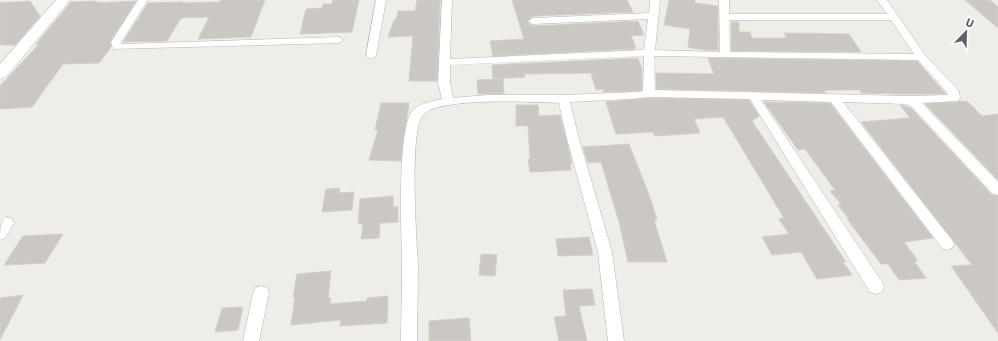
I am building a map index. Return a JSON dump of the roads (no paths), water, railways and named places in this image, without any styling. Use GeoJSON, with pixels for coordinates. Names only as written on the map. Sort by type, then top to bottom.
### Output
{"type":"FeatureCollection","features":[{"type":"Feature","properties":{"kind":"street"},"geometry":{"type":"LineString","coordinates":[[0,74],[63,0]]}},
{"type":"Feature","properties":{"kind":"street"},"geometry":{"type":"LineString","coordinates":[[144,0],[116,42],[117,47],[339,40]]}},
{"type":"Feature","properties":{"kind":"street"},"geometry":{"type":"LineString","coordinates":[[371,56],[381,0]]}},
{"type":"Feature","properties":{"kind":"street"},"geometry":{"type":"LineString","coordinates":[[447,0],[446,62],[444,83],[448,102]]}},
{"type":"Feature","properties":{"kind":"street"},"geometry":{"type":"LineString","coordinates":[[649,93],[649,53],[655,0]]}},
{"type":"Feature","properties":{"kind":"street"},"geometry":{"type":"LineString","coordinates":[[724,0],[725,55]]}},
{"type":"Feature","properties":{"kind":"street"},"geometry":{"type":"LineString","coordinates":[[409,341],[409,156],[414,118],[417,112],[424,107],[448,102],[509,98],[625,96],[649,93],[907,100],[954,98],[955,96],[953,91],[921,57],[882,0]]}},
{"type":"Feature","properties":{"kind":"street"},"geometry":{"type":"LineString","coordinates":[[533,21],[653,16]]}},
{"type":"Feature","properties":{"kind":"street"},"geometry":{"type":"LineString","coordinates":[[724,17],[894,17]]}},
{"type":"Feature","properties":{"kind":"street"},"geometry":{"type":"LineString","coordinates":[[446,62],[649,53],[921,57]]}},
{"type":"Feature","properties":{"kind":"street"},"geometry":{"type":"LineString","coordinates":[[754,97],[876,287]]}},
{"type":"Feature","properties":{"kind":"street"},"geometry":{"type":"LineString","coordinates":[[564,98],[572,135],[605,252],[616,341]]}},
{"type":"Feature","properties":{"kind":"street"},"geometry":{"type":"LineString","coordinates":[[834,98],[947,244]]}},
{"type":"Feature","properties":{"kind":"street"},"geometry":{"type":"LineString","coordinates":[[907,100],[916,104],[998,190]]}},
{"type":"Feature","properties":{"kind":"street"},"geometry":{"type":"LineString","coordinates":[[251,341],[261,293]]}}]}
